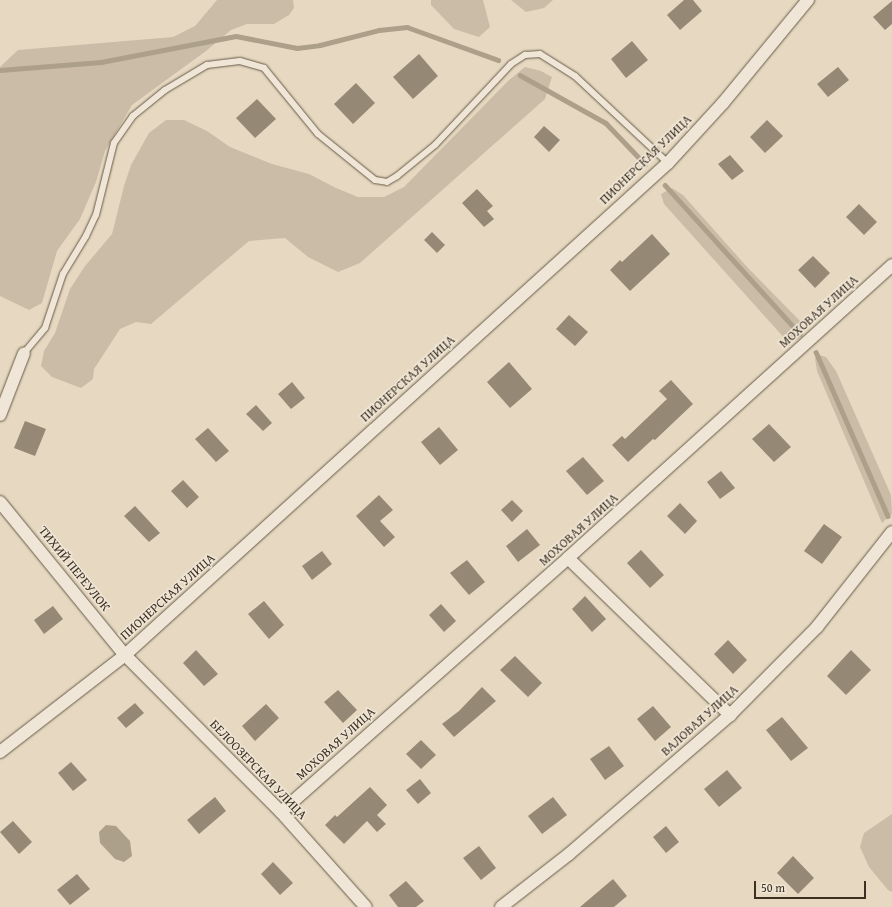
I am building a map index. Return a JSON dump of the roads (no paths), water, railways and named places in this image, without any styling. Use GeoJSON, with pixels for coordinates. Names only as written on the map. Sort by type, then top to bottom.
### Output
{"type":"FeatureCollection","features":[{"type":"Feature","properties":{"kind":"street","name":"ПИОНЕРСКАЯ УЛИЦА"},"geometry":{"type":"LineString","coordinates":[[0,752],[126,655],[668,163],[723,104],[808,0]]}},
{"type":"Feature","properties":{"kind":"street","name":"МОХОВАЯ УЛИЦА"},"geometry":{"type":"LineString","coordinates":[[281,812],[568,558],[892,264]]}},
{"type":"Feature","properties":{"kind":"street"},"geometry":{"type":"LineString","coordinates":[[0,415],[24,353]]}},
{"type":"Feature","properties":{"kind":"street","name":"ТИХИЙ ПЕРЕУЛОК"},"geometry":{"type":"LineString","coordinates":[[0,502],[126,655]]}},
{"type":"Feature","properties":{"kind":"street","name":"ВАЛОВАЯ УЛИЦА"},"geometry":{"type":"LineString","coordinates":[[501,907],[569,854],[730,714],[817,627],[892,532]]}},
{"type":"Feature","properties":{"kind":"street"},"geometry":{"type":"LineString","coordinates":[[568,558],[730,714]]}},
{"type":"Feature","properties":{"kind":"street","name":"БЕЛООЗЕРСКАЯ УЛИЦА"},"geometry":{"type":"LineString","coordinates":[[126,655],[281,812],[366,907]]}},
{"type":"Feature","properties":{"kind":"lane"},"geometry":{"type":"LineString","coordinates":[[24,353],[45,328],[57,288],[63,274],[86,236],[96,215],[114,143],[133,116],[165,90],[207,65],[240,61],[264,68],[318,134],[376,180],[387,182],[397,176],[435,145],[511,64],[525,55],[540,54],[575,76],[668,163]]}},
{"type":"Feature","properties":{"kind":"waterway"},"geometry":{"type":"LineString","coordinates":[[0,70],[101,62],[236,36],[297,48],[320,45],[379,30],[407,27],[498,60]]}},
{"type":"Feature","properties":{"kind":"waterway"},"geometry":{"type":"LineString","coordinates":[[520,75],[606,123],[645,164]]}},
{"type":"Feature","properties":{"kind":"waterway"},"geometry":{"type":"LineString","coordinates":[[665,185],[800,334]]}},
{"type":"Feature","properties":{"kind":"waterway"},"geometry":{"type":"LineString","coordinates":[[816,352],[888,516]]}}]}
